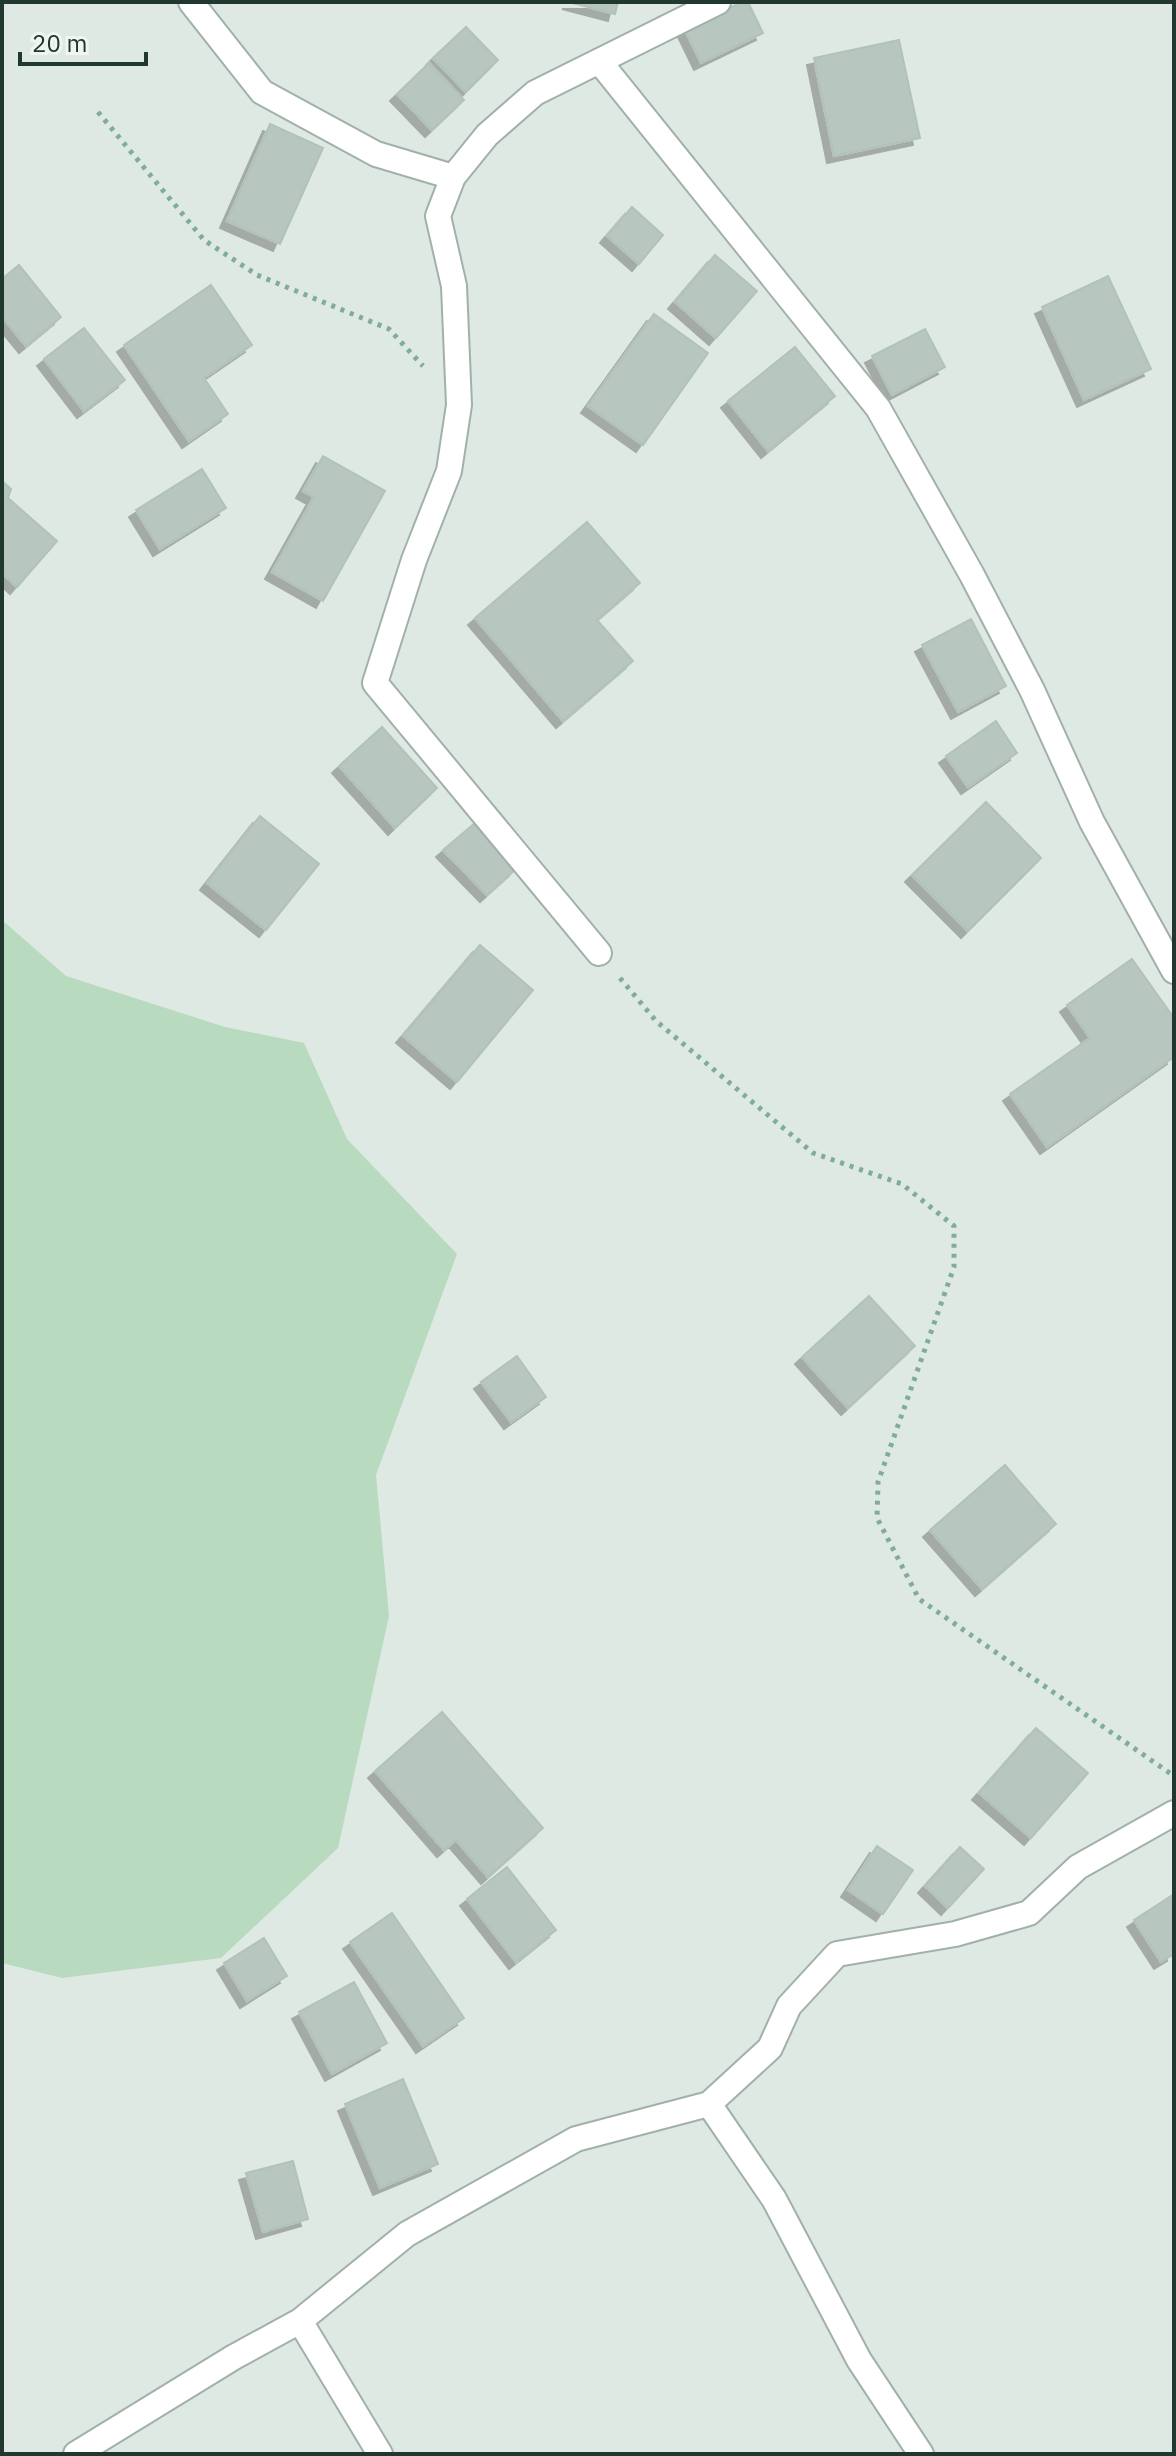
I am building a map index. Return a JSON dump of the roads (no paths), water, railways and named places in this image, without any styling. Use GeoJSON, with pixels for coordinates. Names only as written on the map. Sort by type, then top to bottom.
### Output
{"type":"FeatureCollection","features":[{"type":"Feature","properties":{"kind":"street"},"geometry":{"type":"LineString","coordinates":[[191,2],[262,92],[376,154],[453,177]]}},
{"type":"Feature","properties":{"kind":"street"},"geometry":{"type":"LineString","coordinates":[[599,953],[375,683],[414,560],[449,471],[459,405],[454,286],[438,216],[453,177],[487,135],[535,93],[718,2]]}},
{"type":"Feature","properties":{"kind":"street"},"geometry":{"type":"LineString","coordinates":[[599,61],[878,408],[1032,690],[1092,822],[1174,971]]}},
{"type":"Feature","properties":{"kind":"street"},"geometry":{"type":"LineString","coordinates":[[76,2454],[234,2357],[300,2321],[407,2234],[576,2139],[709,2104],[770,2048],[789,2006],[837,1954],[955,1934],[1029,1913],[1078,1867],[1174,1813]]}},
{"type":"Feature","properties":{"kind":"street"},"geometry":{"type":"LineString","coordinates":[[709,2104],[774,2199],[859,2360],[921,2454]]}},
{"type":"Feature","properties":{"kind":"street"},"geometry":{"type":"LineString","coordinates":[[300,2321],[380,2454]]}}]}
